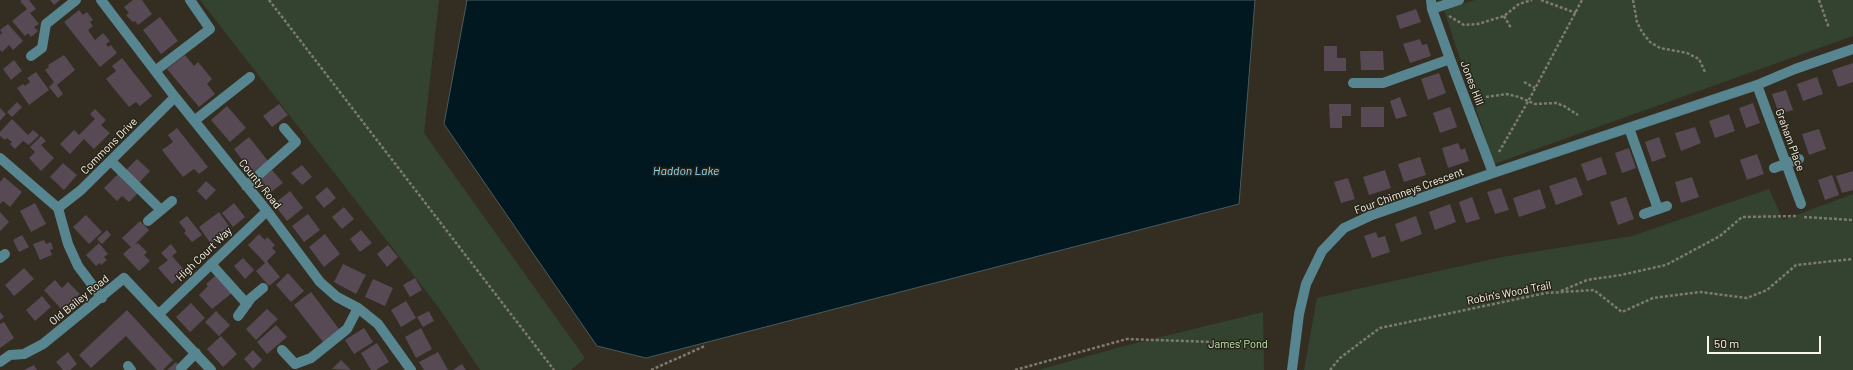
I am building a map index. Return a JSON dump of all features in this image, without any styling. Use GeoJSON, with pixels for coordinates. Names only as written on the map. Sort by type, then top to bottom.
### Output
{"type":"FeatureCollection","features":[{"type":"Feature","properties":{"kind":"street"},"geometry":{"type":"LineString","coordinates":[[31,56],[42,48],[46,24],[76,0]]}},
{"type":"Feature","properties":{"kind":"street","name":"County Road"},"geometry":{"type":"LineString","coordinates":[[101,0],[175,97],[267,211],[320,282],[337,297],[358,308],[378,324],[410,370]]}},
{"type":"Feature","properties":{"kind":"street"},"geometry":{"type":"LineString","coordinates":[[155,71],[210,29],[190,0]]}},
{"type":"Feature","properties":{"kind":"street"},"geometry":{"type":"LineString","coordinates":[[1432,4],[1459,0]]}},
{"type":"Feature","properties":{"kind":"street","name":"Jones Hill"},"geometry":{"type":"LineString","coordinates":[[1432,4],[1450,59],[1493,173]]}},
{"type":"Feature","properties":{"kind":"street","name":"Four Chimneys Crescent"},"geometry":{"type":"LineString","coordinates":[[1292,370],[1299,314],[1306,284],[1322,251],[1344,228],[1372,215],[1757,85],[1795,69],[1853,49]]}},
{"type":"Feature","properties":{"kind":"street"},"geometry":{"type":"LineString","coordinates":[[1353,83],[1383,83],[1450,59]]}},
{"type":"Feature","properties":{"kind":"street"},"geometry":{"type":"LineString","coordinates":[[194,121],[250,77]]}},
{"type":"Feature","properties":{"kind":"street","name":"Graham Place"},"geometry":{"type":"LineString","coordinates":[[1757,85],[1801,204]]}},
{"type":"Feature","properties":{"kind":"street","name":"Commons Drive"},"geometry":{"type":"LineString","coordinates":[[58,208],[81,190],[175,97]]}},
{"type":"Feature","properties":{"kind":"street"},"geometry":{"type":"LineString","coordinates":[[246,186],[296,142],[284,128]]}},
{"type":"Feature","properties":{"kind":"street"},"geometry":{"type":"LineString","coordinates":[[1629,128],[1663,207],[1644,214]]}},
{"type":"Feature","properties":{"kind":"street"},"geometry":{"type":"LineString","coordinates":[[0,158],[58,208],[68,244],[78,266],[102,298]]}},
{"type":"Feature","properties":{"kind":"street"},"geometry":{"type":"LineString","coordinates":[[1774,168],[1799,159]]}},
{"type":"Feature","properties":{"kind":"street"},"geometry":{"type":"LineString","coordinates":[[111,161],[161,210]]}},
{"type":"Feature","properties":{"kind":"street"},"geometry":{"type":"LineString","coordinates":[[148,221],[172,201]]}},
{"type":"Feature","properties":{"kind":"street","name":"High Court Way"},"geometry":{"type":"LineString","coordinates":[[159,314],[267,211]]}},
{"type":"Feature","properties":{"kind":"street"},"geometry":{"type":"LineString","coordinates":[[211,264],[247,304]]}},
{"type":"Feature","properties":{"kind":"street","name":"Old Bailey Road"},"geometry":{"type":"LineString","coordinates":[[0,362],[10,356],[24,354],[43,344],[102,298],[124,278],[211,370]]}},
{"type":"Feature","properties":{"kind":"street"},"geometry":{"type":"LineString","coordinates":[[238,316],[247,304],[263,288]]}},
{"type":"Feature","properties":{"kind":"street"},"geometry":{"type":"LineString","coordinates":[[282,350],[295,364],[311,358],[347,329],[358,308]]}},
{"type":"Feature","properties":{"kind":"street"},"geometry":{"type":"LineString","coordinates":[[181,368],[196,353]]}},
{"type":"Feature","properties":{"kind":"path"},"geometry":{"type":"LineString","coordinates":[[269,0],[554,370]]}},
{"type":"Feature","properties":{"kind":"path"},"geometry":{"type":"LineString","coordinates":[[1446,14],[1464,25],[1478,24],[1504,16],[1519,4],[1532,0]]}},
{"type":"Feature","properties":{"kind":"path"},"geometry":{"type":"LineString","coordinates":[[1542,0],[1576,13]]}},
{"type":"Feature","properties":{"kind":"path"},"geometry":{"type":"LineString","coordinates":[[1496,155],[1528,101],[1582,0]]}},
{"type":"Feature","properties":{"kind":"path"},"geometry":{"type":"LineString","coordinates":[[1633,0],[1637,22],[1642,32],[1650,42],[1660,48],[1687,53],[1699,59],[1705,72]]}},
{"type":"Feature","properties":{"kind":"path"},"geometry":{"type":"LineString","coordinates":[[1819,0],[1829,28]]}},
{"type":"Feature","properties":{"kind":"path"},"geometry":{"type":"LineString","coordinates":[[1504,16],[1511,28]]}},
{"type":"Feature","properties":{"kind":"path"},"geometry":{"type":"LineString","coordinates":[[1524,82],[1535,88]]}},
{"type":"Feature","properties":{"kind":"path"},"geometry":{"type":"LineString","coordinates":[[1486,97],[1507,94],[1535,104],[1556,103],[1578,115]]}},
{"type":"Feature","properties":{"kind":"path"},"geometry":{"type":"LineString","coordinates":[[1558,292],[1587,280],[1621,275],[1666,265],[1720,236],[1742,217],[1796,216],[1853,220]]}},
{"type":"Feature","properties":{"kind":"path","name":"Robin's Wood Trail"},"geometry":{"type":"LineString","coordinates":[[1330,370],[1340,358],[1380,328],[1546,293],[1594,290],[1622,312],[1653,298],[1700,292],[1747,298],[1767,290],[1796,265],[1853,260]]}},
{"type":"Feature","properties":{"kind":"path"},"geometry":{"type":"LineString","coordinates":[[1015,370],[1128,339],[1242,343]]}},
{"type":"Feature","properties":{"kind":"path"},"geometry":{"type":"LineString","coordinates":[[651,370],[705,346]]}},
{"type":"Feature","properties":{"kind":"green space"},"geometry":{"type":"Polygon","coordinates":[[[200,0],[439,0],[424,133],[585,358],[571,370],[480,370],[439,308],[200,0]]]}},
{"type":"Feature","properties":{"kind":"green space"},"geometry":{"type":"Polygon","coordinates":[[[1475,0],[1853,0],[1853,36],[1494,164],[1444,10],[1475,0]]]}},
{"type":"Feature","properties":{"kind":"green space"},"geometry":{"type":"Polygon","coordinates":[[[1769,189],[1783,220],[1853,194],[1853,370],[1304,370],[1317,298],[1502,257],[1632,236],[1769,189]]]}},
{"type":"Feature","properties":{"kind":"green space","name":"James' Pond"},"geometry":{"type":"Polygon","coordinates":[[[1263,312],[1264,370],[1038,370],[1124,346],[1263,312]]]}},
{"type":"Feature","properties":{"kind":"water","name":"Haddon Lake"},"geometry":{"type":"Polygon","coordinates":[[[467,0],[1255,0],[1239,204],[646,358],[597,346],[444,124],[467,0]]]}},
{"type":"Feature","properties":{"kind":"building"},"geometry":{"type":"Polygon","coordinates":[[[29,0],[36,9],[30,13],[39,24],[34,27],[38,31],[31,37],[28,33],[25,36],[12,21],[27,9],[20,1],[29,0]]]}},
{"type":"Feature","properties":{"kind":"building"},"geometry":{"type":"Polygon","coordinates":[[[50,0],[60,0],[54,5],[50,0]]]}},
{"type":"Feature","properties":{"kind":"building"},"geometry":{"type":"Polygon","coordinates":[[[133,0],[142,0],[152,14],[138,25],[126,15],[129,13],[124,7],[133,0]]]}},
{"type":"Feature","properties":{"kind":"building"},"geometry":{"type":"Polygon","coordinates":[[[1416,9],[1421,22],[1400,29],[1396,16],[1416,9]]]}},
{"type":"Feature","properties":{"kind":"building"},"geometry":{"type":"Polygon","coordinates":[[[79,10],[83,15],[87,12],[93,20],[90,22],[93,26],[88,30],[95,40],[103,33],[110,41],[106,44],[108,47],[111,45],[117,53],[100,67],[64,22],[79,10]]]}},
{"type":"Feature","properties":{"kind":"building"},"geometry":{"type":"Polygon","coordinates":[[[160,17],[178,41],[161,54],[143,30],[160,17]]]}},
{"type":"Feature","properties":{"kind":"building"},"geometry":{"type":"Polygon","coordinates":[[[8,24],[23,41],[13,50],[9,45],[2,52],[0,50],[0,35],[2,33],[0,30],[8,24]]]}},
{"type":"Feature","properties":{"kind":"building"},"geometry":{"type":"Polygon","coordinates":[[[1420,39],[1422,45],[1427,44],[1431,56],[1410,63],[1403,44],[1420,39]]]}},
{"type":"Feature","properties":{"kind":"building"},"geometry":{"type":"Polygon","coordinates":[[[1324,46],[1337,46],[1337,58],[1346,58],[1346,71],[1324,71],[1324,46]]]}},
{"type":"Feature","properties":{"kind":"building"},"geometry":{"type":"Polygon","coordinates":[[[1360,51],[1383,51],[1384,70],[1361,70],[1360,51]]]}},
{"type":"Feature","properties":{"kind":"building"},"geometry":{"type":"Polygon","coordinates":[[[64,55],[75,70],[57,85],[63,94],[58,98],[49,87],[54,82],[45,70],[49,67],[48,65],[64,55]]]}},
{"type":"Feature","properties":{"kind":"building"},"geometry":{"type":"Polygon","coordinates":[[[185,55],[194,66],[198,62],[212,79],[207,84],[215,94],[199,107],[167,69],[185,55]]]}},
{"type":"Feature","properties":{"kind":"building"},"geometry":{"type":"Polygon","coordinates":[[[122,58],[152,96],[140,106],[136,102],[129,107],[106,79],[116,71],[112,66],[122,58]]]}},
{"type":"Feature","properties":{"kind":"building"},"geometry":{"type":"Polygon","coordinates":[[[14,60],[22,71],[11,80],[3,69],[14,60]]]}},
{"type":"Feature","properties":{"kind":"building"},"geometry":{"type":"Polygon","coordinates":[[[1853,63],[1853,82],[1838,87],[1832,70],[1853,63]]]}},
{"type":"Feature","properties":{"kind":"building"},"geometry":{"type":"Polygon","coordinates":[[[36,72],[49,90],[29,105],[17,88],[23,84],[25,86],[30,82],[27,78],[36,72]]]}},
{"type":"Feature","properties":{"kind":"building"},"geometry":{"type":"Polygon","coordinates":[[[1439,73],[1446,93],[1428,100],[1421,79],[1439,73]]]}},
{"type":"Feature","properties":{"kind":"building"},"geometry":{"type":"Polygon","coordinates":[[[1817,77],[1823,94],[1803,101],[1797,84],[1817,77]]]}},
{"type":"Feature","properties":{"kind":"building"},"geometry":{"type":"Polygon","coordinates":[[[1786,90],[1793,110],[1779,114],[1772,94],[1786,90]]]}},
{"type":"Feature","properties":{"kind":"building"},"geometry":{"type":"Polygon","coordinates":[[[1400,97],[1407,116],[1396,119],[1390,101],[1400,97]]]}},
{"type":"Feature","properties":{"kind":"building"},"geometry":{"type":"Polygon","coordinates":[[[17,102],[22,107],[12,117],[7,112],[17,102]]]}},
{"type":"Feature","properties":{"kind":"building"},"geometry":{"type":"Polygon","coordinates":[[[1753,103],[1760,123],[1746,128],[1739,108],[1753,103]]]}},
{"type":"Feature","properties":{"kind":"building"},"geometry":{"type":"Polygon","coordinates":[[[279,104],[288,115],[272,127],[263,116],[279,104]]]}},
{"type":"Feature","properties":{"kind":"building"},"geometry":{"type":"Polygon","coordinates":[[[1329,104],[1351,104],[1351,116],[1342,116],[1342,128],[1330,128],[1329,104]]]}},
{"type":"Feature","properties":{"kind":"building"},"geometry":{"type":"Polygon","coordinates":[[[227,106],[246,128],[230,142],[211,120],[227,106]]]}},
{"type":"Feature","properties":{"kind":"building"},"geometry":{"type":"Polygon","coordinates":[[[1361,107],[1384,107],[1384,127],[1361,127],[1361,107]]]}},
{"type":"Feature","properties":{"kind":"building"},"geometry":{"type":"Polygon","coordinates":[[[1450,107],[1457,127],[1440,133],[1433,113],[1450,107]]]}},
{"type":"Feature","properties":{"kind":"building"},"geometry":{"type":"Polygon","coordinates":[[[0,108],[6,114],[0,121],[0,108]]]}},
{"type":"Feature","properties":{"kind":"building"},"geometry":{"type":"Polygon","coordinates":[[[95,109],[106,120],[101,125],[110,133],[94,149],[84,139],[70,154],[60,144],[74,130],[79,135],[95,119],[90,114],[95,109]]]}},
{"type":"Feature","properties":{"kind":"building"},"geometry":{"type":"Polygon","coordinates":[[[1729,114],[1735,131],[1715,138],[1709,121],[1729,114]]]}},
{"type":"Feature","properties":{"kind":"building"},"geometry":{"type":"Polygon","coordinates":[[[12,119],[28,135],[33,130],[39,135],[29,145],[23,141],[15,149],[10,144],[12,142],[7,138],[5,140],[0,136],[0,132],[12,119]]]}},
{"type":"Feature","properties":{"kind":"building"},"geometry":{"type":"Polygon","coordinates":[[[1695,127],[1701,143],[1681,151],[1675,133],[1695,127]]]}},
{"type":"Feature","properties":{"kind":"building"},"geometry":{"type":"Polygon","coordinates":[[[177,128],[208,167],[199,174],[194,169],[183,177],[162,150],[173,142],[168,135],[177,128]]]}},
{"type":"Feature","properties":{"kind":"building"},"geometry":{"type":"Polygon","coordinates":[[[1819,129],[1826,149],[1809,155],[1802,134],[1819,129]]]}},
{"type":"Feature","properties":{"kind":"building"},"geometry":{"type":"Polygon","coordinates":[[[41,136],[46,141],[41,145],[54,158],[41,171],[29,158],[35,152],[30,147],[41,136]]]}},
{"type":"Feature","properties":{"kind":"building"},"geometry":{"type":"Polygon","coordinates":[[[249,137],[268,161],[252,173],[234,149],[249,137]]]}},
{"type":"Feature","properties":{"kind":"building"},"geometry":{"type":"Polygon","coordinates":[[[1659,137],[1666,157],[1652,162],[1645,142],[1659,137]]]}},
{"type":"Feature","properties":{"kind":"building"},"geometry":{"type":"Polygon","coordinates":[[[1458,143],[1461,150],[1465,148],[1469,161],[1448,168],[1442,148],[1458,143]]]}},
{"type":"Feature","properties":{"kind":"building"},"geometry":{"type":"Polygon","coordinates":[[[1629,148],[1636,168],[1622,173],[1615,153],[1629,148]]]}},
{"type":"Feature","properties":{"kind":"building"},"geometry":{"type":"Polygon","coordinates":[[[1757,154],[1764,174],[1747,180],[1740,160],[1757,154]]]}},
{"type":"Feature","properties":{"kind":"building"},"geometry":{"type":"Polygon","coordinates":[[[1420,157],[1426,175],[1404,182],[1398,164],[1420,157]]]}},
{"type":"Feature","properties":{"kind":"building"},"geometry":{"type":"Polygon","coordinates":[[[1601,157],[1607,174],[1587,181],[1581,164],[1601,157]]]}},
{"type":"Feature","properties":{"kind":"building"},"geometry":{"type":"Polygon","coordinates":[[[137,159],[150,171],[138,184],[125,171],[137,159]]]}},
{"type":"Feature","properties":{"kind":"building"},"geometry":{"type":"Polygon","coordinates":[[[63,163],[77,175],[64,190],[50,177],[63,163]]]}},
{"type":"Feature","properties":{"kind":"building"},"geometry":{"type":"Polygon","coordinates":[[[302,165],[312,177],[302,185],[291,173],[302,165]]]}},
{"type":"Feature","properties":{"kind":"building"},"geometry":{"type":"Polygon","coordinates":[[[272,170],[283,183],[267,195],[257,182],[272,170]]]}},
{"type":"Feature","properties":{"kind":"building"},"geometry":{"type":"Polygon","coordinates":[[[1385,170],[1391,188],[1369,195],[1363,177],[1385,170]]]}},
{"type":"Feature","properties":{"kind":"building"},"geometry":{"type":"Polygon","coordinates":[[[1853,171],[1853,190],[1842,193],[1836,176],[1853,171]]]}},
{"type":"Feature","properties":{"kind":"building"},"geometry":{"type":"Polygon","coordinates":[[[119,173],[139,192],[129,202],[122,196],[117,201],[104,188],[119,173]]]}},
{"type":"Feature","properties":{"kind":"building"},"geometry":{"type":"Polygon","coordinates":[[[1832,175],[1839,195],[1825,200],[1818,180],[1832,175]]]}},
{"type":"Feature","properties":{"kind":"building"},"geometry":{"type":"Polygon","coordinates":[[[4,177],[22,192],[10,207],[3,201],[0,204],[0,182],[4,177]]]}},
{"type":"Feature","properties":{"kind":"building"},"geometry":{"type":"Polygon","coordinates":[[[1576,177],[1583,195],[1556,205],[1549,186],[1576,177]]]}},
{"type":"Feature","properties":{"kind":"building"},"geometry":{"type":"Polygon","coordinates":[[[1692,177],[1699,197],[1681,203],[1675,182],[1692,177]]]}},
{"type":"Feature","properties":{"kind":"building"},"geometry":{"type":"Polygon","coordinates":[[[1348,178],[1355,199],[1341,203],[1334,182],[1348,178]]]}},
{"type":"Feature","properties":{"kind":"building"},"geometry":{"type":"Polygon","coordinates":[[[206,181],[216,190],[206,200],[197,191],[206,181]]]}},
{"type":"Feature","properties":{"kind":"building"},"geometry":{"type":"Polygon","coordinates":[[[327,187],[336,198],[324,208],[315,197],[327,187]]]}},
{"type":"Feature","properties":{"kind":"building"},"geometry":{"type":"Polygon","coordinates":[[[1501,188],[1509,210],[1495,214],[1487,192],[1501,188]]]}},
{"type":"Feature","properties":{"kind":"building"},"geometry":{"type":"Polygon","coordinates":[[[1540,189],[1546,208],[1519,217],[1513,198],[1540,189]]]}},
{"type":"Feature","properties":{"kind":"building"},"geometry":{"type":"Polygon","coordinates":[[[290,191],[303,208],[287,221],[274,204],[290,191]]]}},
{"type":"Feature","properties":{"kind":"building"},"geometry":{"type":"Polygon","coordinates":[[[1472,197],[1480,219],[1466,223],[1459,202],[1472,197]]]}},
{"type":"Feature","properties":{"kind":"building"},"geometry":{"type":"Polygon","coordinates":[[[1626,197],[1634,219],[1618,225],[1610,202],[1626,197]]]}},
{"type":"Feature","properties":{"kind":"building"},"geometry":{"type":"Polygon","coordinates":[[[35,203],[46,224],[31,232],[20,211],[35,203]]]}},
{"type":"Feature","properties":{"kind":"building"},"geometry":{"type":"Polygon","coordinates":[[[234,203],[245,217],[233,227],[222,213],[234,203]]]}},
{"type":"Feature","properties":{"kind":"building"},"geometry":{"type":"Polygon","coordinates":[[[1450,204],[1456,222],[1435,230],[1429,212],[1450,204]]]}},
{"type":"Feature","properties":{"kind":"building"},"geometry":{"type":"Polygon","coordinates":[[[344,207],[354,219],[342,229],[332,217],[344,207]]]}},
{"type":"Feature","properties":{"kind":"building"},"geometry":{"type":"Polygon","coordinates":[[[0,212],[9,222],[0,231],[0,212]]]}},
{"type":"Feature","properties":{"kind":"building"},"geometry":{"type":"Polygon","coordinates":[[[219,212],[231,229],[211,244],[199,227],[219,212]]]}},
{"type":"Feature","properties":{"kind":"building"},"geometry":{"type":"Polygon","coordinates":[[[308,214],[320,230],[304,242],[292,226],[308,214]]]}},
{"type":"Feature","properties":{"kind":"building"},"geometry":{"type":"Polygon","coordinates":[[[86,215],[102,232],[89,244],[73,227],[86,215]]]}},
{"type":"Feature","properties":{"kind":"building"},"geometry":{"type":"Polygon","coordinates":[[[187,216],[202,235],[192,242],[184,233],[186,231],[179,222],[187,216]]]}},
{"type":"Feature","properties":{"kind":"building"},"geometry":{"type":"Polygon","coordinates":[[[1416,216],[1422,234],[1401,242],[1395,224],[1416,216]]]}},
{"type":"Feature","properties":{"kind":"building"},"geometry":{"type":"Polygon","coordinates":[[[140,221],[149,230],[135,244],[138,243],[147,252],[144,255],[150,261],[139,271],[123,254],[131,247],[122,238],[140,221]]]}},
{"type":"Feature","properties":{"kind":"building"},"geometry":{"type":"Polygon","coordinates":[[[107,230],[111,235],[102,244],[97,239],[107,230]]]}},
{"type":"Feature","properties":{"kind":"building"},"geometry":{"type":"Polygon","coordinates":[[[361,230],[372,243],[360,252],[350,239],[361,230]]]}},
{"type":"Feature","properties":{"kind":"building"},"geometry":{"type":"Polygon","coordinates":[[[1376,232],[1378,238],[1385,236],[1390,252],[1372,258],[1364,236],[1376,232]]]}},
{"type":"Feature","properties":{"kind":"building"},"geometry":{"type":"Polygon","coordinates":[[[259,234],[265,240],[267,237],[275,245],[272,248],[276,252],[267,261],[280,277],[269,286],[256,271],[265,263],[248,245],[259,234]]]}},
{"type":"Feature","properties":{"kind":"building"},"geometry":{"type":"Polygon","coordinates":[[[325,234],[340,254],[324,267],[309,247],[325,234]]]}},
{"type":"Feature","properties":{"kind":"building"},"geometry":{"type":"Polygon","coordinates":[[[22,235],[29,247],[19,252],[13,240],[22,235]]]}},
{"type":"Feature","properties":{"kind":"building"},"geometry":{"type":"Polygon","coordinates":[[[44,240],[46,244],[51,242],[53,249],[50,250],[52,255],[40,260],[33,244],[44,240]]]}},
{"type":"Feature","properties":{"kind":"building"},"geometry":{"type":"Polygon","coordinates":[[[99,243],[108,254],[104,257],[107,260],[101,265],[100,263],[96,266],[86,255],[99,243]]]}},
{"type":"Feature","properties":{"kind":"building"},"geometry":{"type":"Polygon","coordinates":[[[171,244],[177,252],[172,256],[186,272],[172,284],[158,268],[168,260],[161,253],[171,244]]]}},
{"type":"Feature","properties":{"kind":"building"},"geometry":{"type":"Polygon","coordinates":[[[388,245],[398,257],[387,267],[377,254],[388,245]]]}},
{"type":"Feature","properties":{"kind":"building"},"geometry":{"type":"Polygon","coordinates":[[[243,258],[254,270],[245,279],[234,266],[243,258]]]}},
{"type":"Feature","properties":{"kind":"building"},"geometry":{"type":"Polygon","coordinates":[[[343,264],[366,275],[356,294],[334,282],[343,264]]]}},
{"type":"Feature","properties":{"kind":"building"},"geometry":{"type":"Polygon","coordinates":[[[24,268],[34,279],[14,296],[5,285],[24,268]]]}},
{"type":"Feature","properties":{"kind":"building"},"geometry":{"type":"Polygon","coordinates":[[[288,273],[304,291],[291,302],[276,285],[288,273]]]}},
{"type":"Feature","properties":{"kind":"building"},"geometry":{"type":"Polygon","coordinates":[[[215,276],[232,293],[212,309],[199,295],[208,286],[206,284],[215,276]]]}},
{"type":"Feature","properties":{"kind":"building"},"geometry":{"type":"Polygon","coordinates":[[[415,278],[422,290],[410,297],[403,285],[415,278]]]}},
{"type":"Feature","properties":{"kind":"building"},"geometry":{"type":"Polygon","coordinates":[[[373,279],[393,288],[385,306],[365,297],[373,279]]]}},
{"type":"Feature","properties":{"kind":"building"},"geometry":{"type":"Polygon","coordinates":[[[55,280],[62,288],[68,282],[80,294],[62,310],[44,290],[55,280]]]}},
{"type":"Feature","properties":{"kind":"building"},"geometry":{"type":"Polygon","coordinates":[[[311,292],[339,329],[323,342],[294,305],[311,292]]]}},
{"type":"Feature","properties":{"kind":"building"},"geometry":{"type":"Polygon","coordinates":[[[42,296],[51,307],[35,321],[26,310],[42,296]]]}},
{"type":"Feature","properties":{"kind":"building"},"geometry":{"type":"Polygon","coordinates":[[[406,301],[416,318],[401,327],[391,310],[406,301]]]}},
{"type":"Feature","properties":{"kind":"building"},"geometry":{"type":"Polygon","coordinates":[[[191,303],[205,318],[190,332],[176,317],[191,303]]]}},
{"type":"Feature","properties":{"kind":"building"},"geometry":{"type":"Polygon","coordinates":[[[267,309],[278,319],[256,340],[246,329],[267,309]]]}},
{"type":"Feature","properties":{"kind":"building"},"geometry":{"type":"Polygon","coordinates":[[[127,310],[173,360],[163,370],[157,370],[126,336],[91,368],[79,355],[127,310]]]}},
{"type":"Feature","properties":{"kind":"building"},"geometry":{"type":"Polygon","coordinates":[[[216,311],[230,325],[219,336],[205,322],[216,311]]]}},
{"type":"Feature","properties":{"kind":"building"},"geometry":{"type":"Polygon","coordinates":[[[429,311],[434,321],[423,327],[417,317],[429,311]]]}},
{"type":"Feature","properties":{"kind":"building"},"geometry":{"type":"Polygon","coordinates":[[[0,312],[4,317],[0,320],[0,312]]]}},
{"type":"Feature","properties":{"kind":"building"},"geometry":{"type":"Polygon","coordinates":[[[4,322],[14,338],[0,348],[0,324],[4,322]]]}},
{"type":"Feature","properties":{"kind":"building"},"geometry":{"type":"Polygon","coordinates":[[[276,325],[287,337],[267,354],[257,342],[276,325]]]}},
{"type":"Feature","properties":{"kind":"building"},"geometry":{"type":"Polygon","coordinates":[[[364,328],[373,342],[354,354],[345,340],[364,328]]]}},
{"type":"Feature","properties":{"kind":"building"},"geometry":{"type":"Polygon","coordinates":[[[421,328],[432,349],[416,358],[405,337],[421,328]]]}},
{"type":"Feature","properties":{"kind":"building"},"geometry":{"type":"Polygon","coordinates":[[[221,336],[237,354],[223,367],[207,349],[221,336]]]}},
{"type":"Feature","properties":{"kind":"building"},"geometry":{"type":"Polygon","coordinates":[[[377,343],[389,362],[376,370],[371,370],[361,353],[377,343]]]}},
{"type":"Feature","properties":{"kind":"building"},"geometry":{"type":"Polygon","coordinates":[[[253,350],[262,360],[253,369],[244,359],[253,350]]]}},
{"type":"Feature","properties":{"kind":"building"},"geometry":{"type":"Polygon","coordinates":[[[68,352],[77,364],[70,370],[63,370],[56,362],[68,352]]]}},
{"type":"Feature","properties":{"kind":"building"},"geometry":{"type":"Polygon","coordinates":[[[438,352],[448,370],[424,370],[419,362],[438,352]]]}},
{"type":"Feature","properties":{"kind":"building"},"geometry":{"type":"Polygon","coordinates":[[[341,360],[351,370],[332,369],[341,360]]]}},
{"type":"Feature","properties":{"kind":"building"},"geometry":{"type":"Polygon","coordinates":[[[176,362],[183,370],[167,370],[176,362]]]}},
{"type":"Feature","properties":{"kind":"building"},"geometry":{"type":"Polygon","coordinates":[[[462,364],[466,370],[453,370],[462,364]]]}},
{"type":"Feature","properties":{"kind":"building"},"geometry":{"type":"Polygon","coordinates":[[[34,365],[37,370],[24,370],[34,365]]]}}]}
